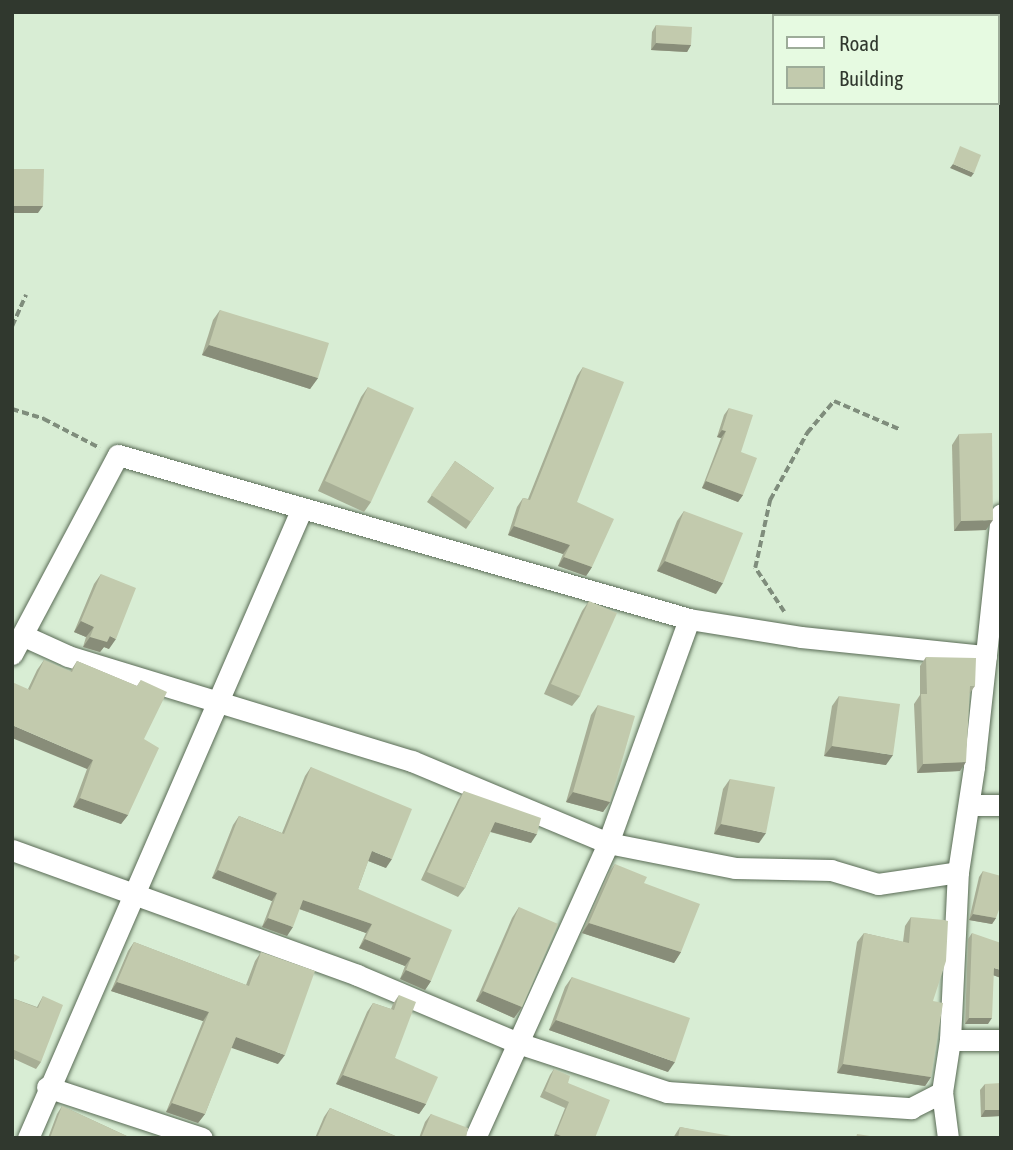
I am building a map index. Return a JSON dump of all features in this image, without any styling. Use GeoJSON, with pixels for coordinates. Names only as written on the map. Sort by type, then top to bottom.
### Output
{"type":"FeatureCollection","features":[{"type":"Feature","properties":{"kind":"street"},"geometry":{"type":"LineString","coordinates":[[958,872],[878,884],[831,870],[734,868],[608,843],[412,761],[68,656],[18,645],[118,456],[689,619],[801,637],[986,656]]}},
{"type":"Feature","properties":{"kind":"street"},"geometry":{"type":"LineString","coordinates":[[28,1138],[47,1087],[137,892],[216,701],[302,508]]}},
{"type":"Feature","properties":{"kind":"street"},"geometry":{"type":"LineString","coordinates":[[948,1138],[942,1092],[950,1040],[958,872],[969,805],[986,656],[997,595],[1001,514]]}},
{"type":"Feature","properties":{"kind":"street"},"geometry":{"type":"LineString","coordinates":[[475,1138],[608,843],[689,619]]}},
{"type":"Feature","properties":{"kind":"street"},"geometry":{"type":"LineString","coordinates":[[969,805],[1001,804]]}},
{"type":"Feature","properties":{"kind":"street"},"geometry":{"type":"LineString","coordinates":[[12,850],[137,892],[357,975],[518,1043],[667,1092],[911,1108],[942,1092]]}},
{"type":"Feature","properties":{"kind":"street"},"geometry":{"type":"LineString","coordinates":[[950,1040],[1001,1040]]}},
{"type":"Feature","properties":{"kind":"street"},"geometry":{"type":"LineString","coordinates":[[47,1087],[202,1138]]}},
{"type":"Feature","properties":{"kind":"path"},"geometry":{"type":"LineString","coordinates":[[12,326],[26,295]]}},
{"type":"Feature","properties":{"kind":"path"},"geometry":{"type":"LineString","coordinates":[[801,637],[755,568],[770,500],[807,433],[834,401],[899,429]]}},
{"type":"Feature","properties":{"kind":"path"},"geometry":{"type":"LineString","coordinates":[[12,409],[44,419],[118,456]]}},
{"type":"Feature","properties":{"kind":"building"},"geometry":{"type":"Polygon","coordinates":[[[656,25],[692,27],[691,45],[656,43],[656,25]]]}},
{"type":"Feature","properties":{"kind":"building"},"geometry":{"type":"Polygon","coordinates":[[[960,146],[981,155],[974,173],[953,164],[960,146]]]}},
{"type":"Feature","properties":{"kind":"building"},"geometry":{"type":"Polygon","coordinates":[[[12,169],[44,169],[43,206],[12,206],[12,169]]]}},
{"type":"Feature","properties":{"kind":"building"},"geometry":{"type":"Polygon","coordinates":[[[220,310],[329,343],[318,378],[209,345],[220,310]]]}},
{"type":"Feature","properties":{"kind":"building"},"geometry":{"type":"Polygon","coordinates":[[[583,367],[624,382],[577,502],[614,519],[592,567],[564,557],[570,545],[514,526],[523,498],[530,500],[583,367]]]}},
{"type":"Feature","properties":{"kind":"building"},"geometry":{"type":"Polygon","coordinates":[[[368,387],[414,408],[371,502],[325,481],[368,387]]]}},
{"type":"Feature","properties":{"kind":"building"},"geometry":{"type":"Polygon","coordinates":[[[729,408],[753,415],[741,452],[757,458],[743,495],[706,481],[726,431],[722,430],[729,408]]]}},
{"type":"Feature","properties":{"kind":"building"},"geometry":{"type":"Polygon","coordinates":[[[992,433],[993,520],[961,521],[959,434],[992,433]]]}},
{"type":"Feature","properties":{"kind":"building"},"geometry":{"type":"Polygon","coordinates":[[[455,461],[494,488],[471,522],[431,495],[455,461]]]}},
{"type":"Feature","properties":{"kind":"building"},"geometry":{"type":"Polygon","coordinates":[[[684,511],[743,533],[723,583],[665,561],[684,511]]]}},
{"type":"Feature","properties":{"kind":"building"},"geometry":{"type":"Polygon","coordinates":[[[101,574],[136,588],[116,639],[110,636],[107,642],[90,637],[94,627],[81,621],[101,574]]]}},
{"type":"Feature","properties":{"kind":"building"},"geometry":{"type":"Polygon","coordinates":[[[589,601],[617,613],[580,696],[551,684],[589,601]]]}},
{"type":"Feature","properties":{"kind":"building"},"geometry":{"type":"Polygon","coordinates":[[[926,657],[976,658],[975,686],[970,686],[966,762],[923,764],[921,694],[927,694],[926,657]]]}},
{"type":"Feature","properties":{"kind":"building"},"geometry":{"type":"Polygon","coordinates":[[[44,660],[72,672],[77,661],[137,686],[141,680],[167,692],[144,739],[159,748],[128,815],[80,798],[93,760],[12,725],[12,682],[30,690],[44,660]]]}},
{"type":"Feature","properties":{"kind":"building"},"geometry":{"type":"Polygon","coordinates":[[[839,696],[900,704],[893,755],[832,746],[839,696]]]}},
{"type":"Feature","properties":{"kind":"building"},"geometry":{"type":"Polygon","coordinates":[[[598,705],[635,716],[610,802],[573,792],[598,705]]]}},
{"type":"Feature","properties":{"kind":"building"},"geometry":{"type":"Polygon","coordinates":[[[311,767],[412,809],[392,859],[372,851],[358,889],[452,930],[431,981],[406,970],[411,958],[365,939],[372,924],[303,900],[293,927],[268,918],[277,893],[218,870],[239,816],[284,834],[311,767]]]}},
{"type":"Feature","properties":{"kind":"building"},"geometry":{"type":"Polygon","coordinates":[[[730,779],[775,787],[766,833],[721,824],[730,779]]]}},
{"type":"Feature","properties":{"kind":"building"},"geometry":{"type":"Polygon","coordinates":[[[464,791],[541,818],[537,834],[495,822],[465,888],[427,872],[464,791]]]}},
{"type":"Feature","properties":{"kind":"building"},"geometry":{"type":"Polygon","coordinates":[[[615,864],[647,877],[644,883],[700,904],[681,952],[589,923],[615,864]]]}},
{"type":"Feature","properties":{"kind":"building"},"geometry":{"type":"Polygon","coordinates":[[[983,871],[1001,876],[1001,904],[996,918],[973,914],[983,871]]]}},
{"type":"Feature","properties":{"kind":"building"},"geometry":{"type":"Polygon","coordinates":[[[519,907],[558,924],[522,1007],[483,991],[519,907]]]}},
{"type":"Feature","properties":{"kind":"building"},"geometry":{"type":"Polygon","coordinates":[[[911,917],[948,921],[946,961],[933,1001],[943,1003],[931,1077],[843,1064],[864,933],[909,943],[911,917]]]}},
{"type":"Feature","properties":{"kind":"building"},"geometry":{"type":"Polygon","coordinates":[[[972,933],[1001,943],[1001,970],[994,968],[992,1018],[969,1018],[972,933]]]}},
{"type":"Feature","properties":{"kind":"building"},"geometry":{"type":"Polygon","coordinates":[[[134,942],[249,986],[261,952],[315,971],[285,1055],[236,1037],[205,1114],[172,1103],[209,1012],[117,982],[134,942]]]}},
{"type":"Feature","properties":{"kind":"building"},"geometry":{"type":"Polygon","coordinates":[[[12,953],[20,957],[12,964],[12,953]]]}},
{"type":"Feature","properties":{"kind":"building"},"geometry":{"type":"Polygon","coordinates":[[[572,977],[690,1018],[675,1062],[556,1020],[572,977]]]}},
{"type":"Feature","properties":{"kind":"building"},"geometry":{"type":"Polygon","coordinates":[[[399,995],[416,1002],[395,1058],[438,1077],[426,1104],[343,1075],[373,1003],[394,1010],[399,995]]]}},
{"type":"Feature","properties":{"kind":"building"},"geometry":{"type":"Polygon","coordinates":[[[43,996],[63,1005],[41,1062],[12,1049],[12,998],[38,1008],[43,996]]]}},
{"type":"Feature","properties":{"kind":"building"},"geometry":{"type":"Polygon","coordinates":[[[554,1069],[570,1076],[568,1083],[610,1100],[595,1138],[566,1138],[556,1134],[569,1102],[545,1091],[554,1069]]]}},
{"type":"Feature","properties":{"kind":"building"},"geometry":{"type":"Polygon","coordinates":[[[1001,1083],[1001,1110],[985,1110],[985,1084],[1001,1083]]]}},
{"type":"Feature","properties":{"kind":"building"},"geometry":{"type":"Polygon","coordinates":[[[62,1106],[131,1138],[50,1138],[62,1106]]]}},
{"type":"Feature","properties":{"kind":"building"},"geometry":{"type":"Polygon","coordinates":[[[330,1108],[400,1138],[317,1138],[330,1108]]]}},
{"type":"Feature","properties":{"kind":"building"},"geometry":{"type":"Polygon","coordinates":[[[431,1114],[468,1128],[466,1138],[421,1138],[431,1114]]]}},
{"type":"Feature","properties":{"kind":"building"},"geometry":{"type":"Polygon","coordinates":[[[680,1127],[731,1136],[731,1138],[678,1138],[680,1127]]]}},
{"type":"Feature","properties":{"kind":"building"},"geometry":{"type":"Polygon","coordinates":[[[857,1134],[883,1138],[856,1138],[857,1134]]]}}]}
